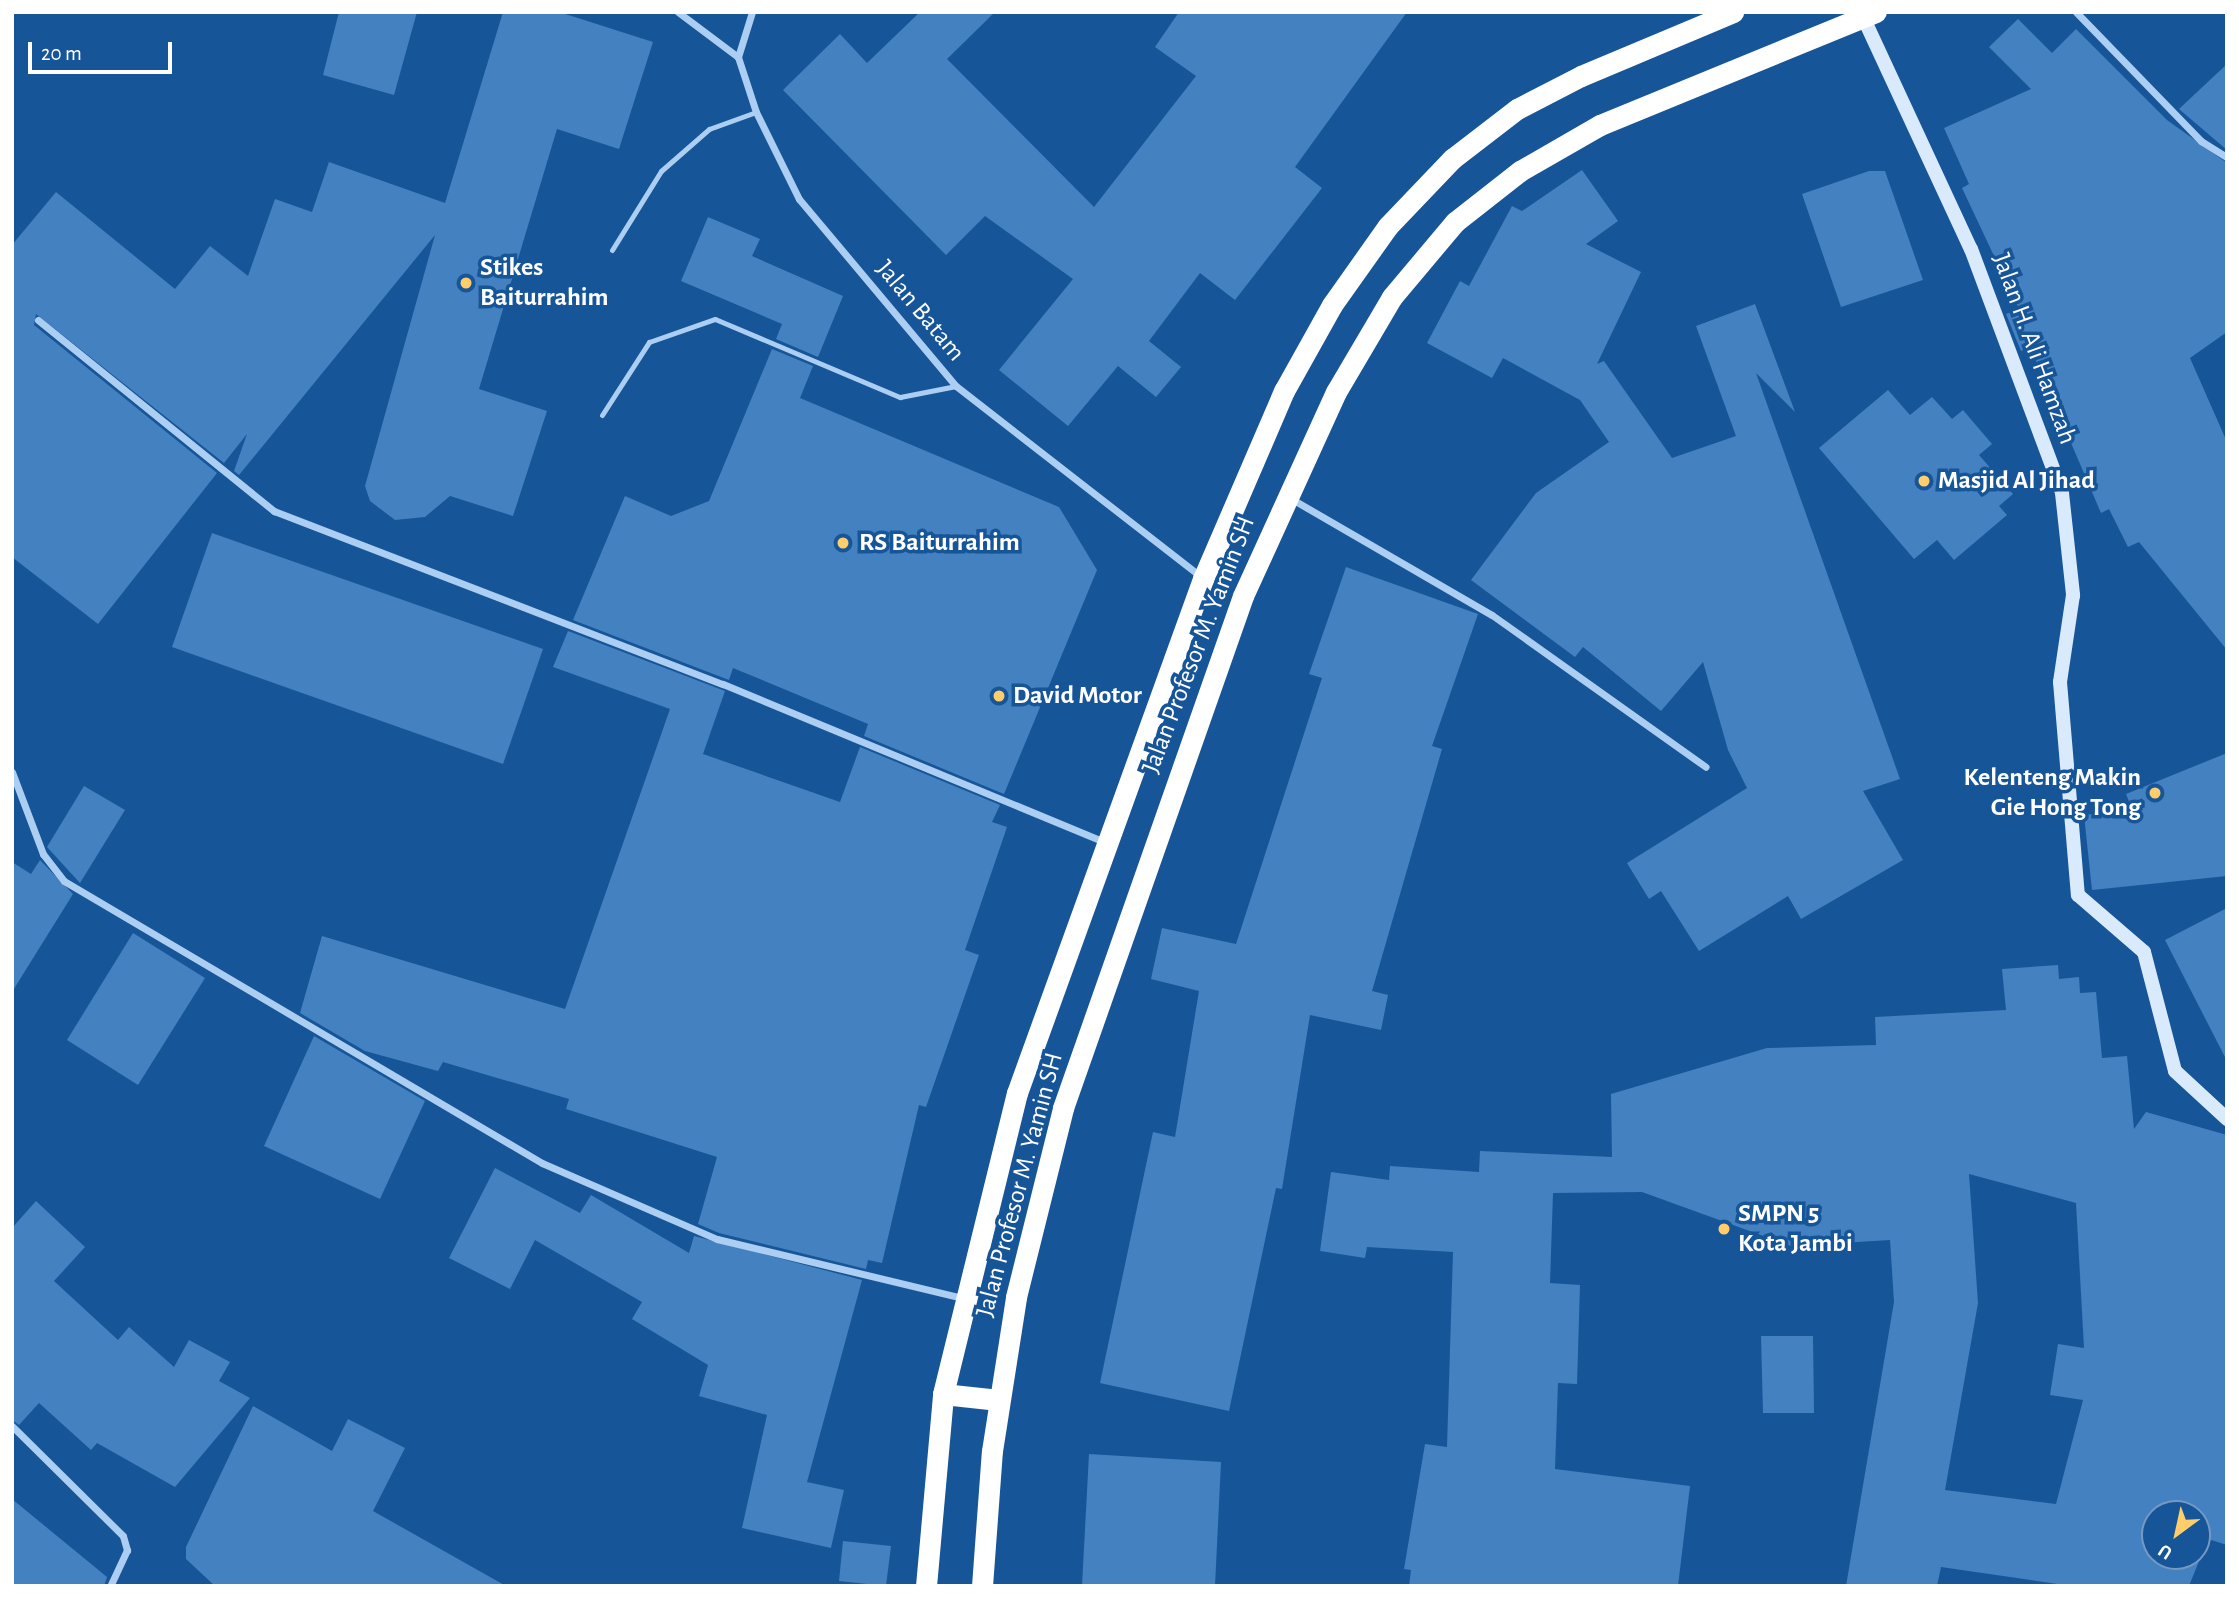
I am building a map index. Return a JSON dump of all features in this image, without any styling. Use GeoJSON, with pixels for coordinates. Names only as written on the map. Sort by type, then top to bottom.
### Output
{"type":"FeatureCollection","features":[{"type":"Feature","properties":{"kind":"highway","name":"Jalan Profesor M. Yamin SH"},"geometry":{"type":"LineString","coordinates":[[926,1586],[943,1394],[962,1298],[1017,1093],[1203,579],[1284,391],[1332,305],[1388,226],[1452,159],[1517,110],[1581,75],[1733,12]]}},
{"type":"Feature","properties":{"kind":"highway","name":"Jalan Profesor M. Yamin SH"},"geometry":{"type":"LineString","coordinates":[[982,1586],[999,1400],[1017,1297],[1063,1108],[1243,596],[1286,496],[1336,392],[1392,297],[1455,222],[1520,171],[1600,125],[1870,15]]}},
{"type":"Feature","properties":{"kind":"highway"},"geometry":{"type":"LineString","coordinates":[[943,1394],[999,1400]]}},
{"type":"Feature","properties":{"kind":"street"},"geometry":{"type":"LineString","coordinates":[[678,12],[738,57],[752,12]]}},
{"type":"Feature","properties":{"kind":"street"},"geometry":{"type":"LineString","coordinates":[[2076,12],[2201,141],[2227,157]]}},
{"type":"Feature","properties":{"kind":"street","name":"Jalan H. Ali Hamzah"},"geometry":{"type":"LineString","coordinates":[[1870,15],[1971,249],[2062,493],[2073,595],[2060,682],[2077,895],[2144,952],[2175,1071],[2227,1119]]}},
{"type":"Feature","properties":{"kind":"street","name":"Jalan Batam"},"geometry":{"type":"LineString","coordinates":[[738,57],[756,113],[799,199],[956,386],[1203,579]]}},
{"type":"Feature","properties":{"kind":"street"},"geometry":{"type":"LineString","coordinates":[[38,320],[274,511],[723,684],[1106,842]]}},
{"type":"Feature","properties":{"kind":"street"},"geometry":{"type":"LineString","coordinates":[[1286,496],[1492,615],[1706,767]]}},
{"type":"Feature","properties":{"kind":"street"},"geometry":{"type":"LineString","coordinates":[[12,772],[43,854],[64,881],[542,1163],[717,1239],[962,1298]]}},
{"type":"Feature","properties":{"kind":"street"},"geometry":{"type":"LineString","coordinates":[[12,1426],[123,1536],[127,1550],[110,1586]]}},
{"type":"Feature","properties":{"kind":"lane"},"geometry":{"type":"LineString","coordinates":[[612,250],[661,171],[709,129],[756,113]]}},
{"type":"Feature","properties":{"kind":"lane"},"geometry":{"type":"LineString","coordinates":[[602,415],[649,342],[715,319],[900,397],[956,386]]}},
{"type":"Feature","properties":{"kind":"building"},"geometry":{"type":"Polygon","coordinates":[[[339,12],[417,12],[394,95],[323,75],[339,12]]]}},
{"type":"Feature","properties":{"kind":"building"},"geometry":{"type":"Polygon","coordinates":[[[503,12],[559,12],[653,42],[619,149],[557,129],[479,389],[547,411],[513,516],[450,496],[425,517],[395,520],[370,501],[365,486],[435,235],[239,475],[234,471],[247,434],[224,463],[36,314],[34,325],[217,473],[98,624],[12,557],[12,245],[56,192],[175,289],[210,246],[248,276],[275,199],[312,212],[329,162],[445,203],[503,12]]]}},
{"type":"Feature","properties":{"kind":"building"},"geometry":{"type":"Polygon","coordinates":[[[920,12],[995,12],[947,59],[1094,207],[1196,76],[1155,47],[1179,12],[1407,12],[1295,167],[1322,188],[1235,300],[1200,273],[1149,341],[1181,367],[1156,397],[1118,366],[1068,426],[999,370],[1073,279],[985,216],[946,255],[783,90],[840,34],[867,63],[920,12]]]}},
{"type":"Feature","properties":{"kind":"building"},"geometry":{"type":"Polygon","coordinates":[[[2018,19],[2052,53],[2076,29],[2167,120],[2227,163],[2227,332],[2190,358],[2227,442],[2227,650],[2139,542],[2128,547],[2109,509],[2101,513],[2030,347],[2021,351],[2006,314],[2019,309],[1962,188],[1969,184],[1944,128],[2031,89],[1989,47],[2018,19]]]}},
{"type":"Feature","properties":{"kind":"building"},"geometry":{"type":"Polygon","coordinates":[[[2227,64],[2227,150],[2179,109],[2227,64]]]}},
{"type":"Feature","properties":{"kind":"building"},"geometry":{"type":"Polygon","coordinates":[[[1582,170],[1618,221],[1586,244],[1641,272],[1597,364],[1604,361],[1672,458],[1736,436],[1696,326],[1755,304],[1795,412],[1756,373],[1900,779],[1863,791],[1903,860],[1801,919],[1788,896],[1699,951],[1661,891],[1649,899],[1627,863],[1747,788],[1728,750],[1703,662],[1661,711],[1583,647],[1575,657],[1471,580],[1536,493],[1609,442],[1580,400],[1503,358],[1492,378],[1427,343],[1460,281],[1469,286],[1512,206],[1522,211],[1582,170]]]}},
{"type":"Feature","properties":{"kind":"building"},"geometry":{"type":"Polygon","coordinates":[[[1869,171],[1885,171],[1923,280],[1841,307],[1802,194],[1869,171]]]}},
{"type":"Feature","properties":{"kind":"building"},"geometry":{"type":"Polygon","coordinates":[[[708,217],[760,239],[752,256],[843,296],[818,357],[776,339],[782,324],[681,281],[708,217]]]}},
{"type":"Feature","properties":{"kind":"building","name":"RS Baiturrahim"},"geometry":{"type":"Polygon","coordinates":[[[772,349],[813,366],[800,398],[1059,507],[1097,570],[1004,794],[864,736],[868,724],[733,668],[729,680],[573,620],[625,496],[671,516],[709,501],[772,349]]]}},
{"type":"Feature","properties":{"kind":"building","name":"Masjid Al Jihad"},"geometry":{"type":"Polygon","coordinates":[[[1888,390],[1910,415],[1932,397],[1952,419],[1963,410],[1992,444],[1979,455],[2013,494],[1999,506],[2007,515],[1954,560],[1937,540],[1914,559],[1819,448],[1888,390]]]}},
{"type":"Feature","properties":{"kind":"building"},"geometry":{"type":"Polygon","coordinates":[[[212,533],[543,649],[503,764],[172,647],[212,533]]]}},
{"type":"Feature","properties":{"kind":"building"},"geometry":{"type":"Polygon","coordinates":[[[1346,567],[1478,614],[1432,746],[1442,749],[1372,991],[1388,995],[1381,1030],[1310,1015],[1282,1189],[1276,1188],[1229,1411],[1100,1383],[1153,1132],[1175,1137],[1199,991],[1151,979],[1162,928],[1236,944],[1322,678],[1309,674],[1346,567]]]}},
{"type":"Feature","properties":{"kind":"building"},"geometry":{"type":"Polygon","coordinates":[[[568,631],[725,691],[703,754],[840,802],[860,747],[1000,805],[992,822],[1007,827],[965,950],[979,955],[926,1107],[919,1105],[882,1263],[868,1260],[866,1269],[719,1233],[698,1224],[717,1157],[566,1109],[569,1099],[443,1062],[438,1071],[365,1051],[300,1013],[322,936],[565,1009],[670,709],[553,667],[568,631]]]}},
{"type":"Feature","properties":{"kind":"building"},"geometry":{"type":"Polygon","coordinates":[[[2227,753],[2227,876],[2092,890],[2084,815],[2132,809],[2126,794],[2227,753]]]}},
{"type":"Feature","properties":{"kind":"building"},"geometry":{"type":"Polygon","coordinates":[[[84,786],[125,810],[80,883],[47,847],[84,786]]]}},
{"type":"Feature","properties":{"kind":"building"},"geometry":{"type":"Polygon","coordinates":[[[40,860],[73,894],[12,992],[12,862],[31,874],[40,860]]]}},
{"type":"Feature","properties":{"kind":"building"},"geometry":{"type":"Polygon","coordinates":[[[2227,908],[2227,1061],[2165,940],[2227,908]]]}},
{"type":"Feature","properties":{"kind":"building"},"geometry":{"type":"Polygon","coordinates":[[[133,933],[205,978],[138,1085],[67,1040],[133,933]]]}},
{"type":"Feature","properties":{"kind":"building"},"geometry":{"type":"Polygon","coordinates":[[[2058,965],[2059,979],[2079,977],[2080,993],[2096,992],[2102,1058],[2127,1056],[2134,1129],[2146,1112],[2227,1135],[2227,1545],[2211,1540],[2211,1500],[2141,1500],[2141,1570],[2195,1570],[2189,1586],[2071,1586],[1941,1567],[1937,1586],[1846,1586],[1894,1302],[1890,1240],[1791,1246],[1642,1192],[1553,1193],[1550,1283],[1580,1285],[1577,1384],[1558,1383],[1555,1469],[1690,1486],[1678,1586],[1409,1586],[1411,1570],[1404,1569],[1425,1444],[1447,1447],[1453,1252],[1367,1247],[1365,1258],[1320,1251],[1331,1172],[1389,1180],[1390,1166],[1479,1172],[1480,1151],[1612,1157],[1611,1094],[1767,1048],[1876,1045],[1875,1017],[2006,1010],[2002,969],[2058,965]],[[1969,1174],[1978,1303],[1945,1490],[2056,1504],[2083,1400],[2050,1395],[2058,1344],[2084,1348],[2076,1203],[1969,1174]]]}},
{"type":"Feature","properties":{"kind":"building"},"geometry":{"type":"Polygon","coordinates":[[[314,1036],[425,1101],[380,1199],[264,1146],[314,1036]]]}},
{"type":"Feature","properties":{"kind":"building"},"geometry":{"type":"Polygon","coordinates":[[[495,1168],[580,1213],[591,1195],[689,1253],[694,1236],[862,1280],[807,1482],[844,1490],[831,1548],[742,1528],[767,1415],[699,1396],[708,1365],[632,1319],[642,1302],[535,1240],[510,1289],[449,1258],[495,1168]]]}},
{"type":"Feature","properties":{"kind":"building"},"geometry":{"type":"Polygon","coordinates":[[[36,1201],[85,1247],[54,1281],[118,1340],[129,1327],[174,1367],[189,1340],[230,1362],[219,1381],[250,1398],[175,1487],[97,1443],[91,1450],[39,1403],[19,1425],[12,1420],[12,1228],[36,1201]]]}},
{"type":"Feature","properties":{"kind":"building"},"geometry":{"type":"Polygon","coordinates":[[[1761,1336],[1813,1336],[1814,1413],[1763,1413],[1761,1336]]]}},
{"type":"Feature","properties":{"kind":"building"},"geometry":{"type":"Polygon","coordinates":[[[253,1406],[332,1451],[348,1419],[405,1448],[373,1511],[506,1586],[215,1586],[186,1559],[186,1547],[253,1406]]]}},
{"type":"Feature","properties":{"kind":"building"},"geometry":{"type":"Polygon","coordinates":[[[1089,1454],[1221,1462],[1215,1586],[1082,1586],[1089,1454]]]}},
{"type":"Feature","properties":{"kind":"building"},"geometry":{"type":"Polygon","coordinates":[[[12,1499],[107,1577],[104,1586],[12,1586],[12,1499]]]}},
{"type":"Feature","properties":{"kind":"building"},"geometry":{"type":"Polygon","coordinates":[[[843,1541],[891,1546],[886,1586],[839,1581],[843,1541]]]}},
{"type":"Feature","properties":{"kind":"place","name":"Stikes Baiturrahim"},"geometry":{"type":"Point","coordinates":[466,283]}},
{"type":"Feature","properties":{"kind":"place","name":"Masjid Al Jihad"},"geometry":{"type":"Point","coordinates":[1924,481]}},
{"type":"Feature","properties":{"kind":"place","name":"RS Baiturrahim"},"geometry":{"type":"Point","coordinates":[843,543]}},
{"type":"Feature","properties":{"kind":"place","name":"David Motor"},"geometry":{"type":"Point","coordinates":[999,696]}},
{"type":"Feature","properties":{"kind":"place","name":"Kelenteng Makin Gie Hong Tong"},"geometry":{"type":"Point","coordinates":[2155,793]}},
{"type":"Feature","properties":{"kind":"place","name":"SMPN 5 Kota Jambi"},"geometry":{"type":"Point","coordinates":[1724,1229]}}]}
